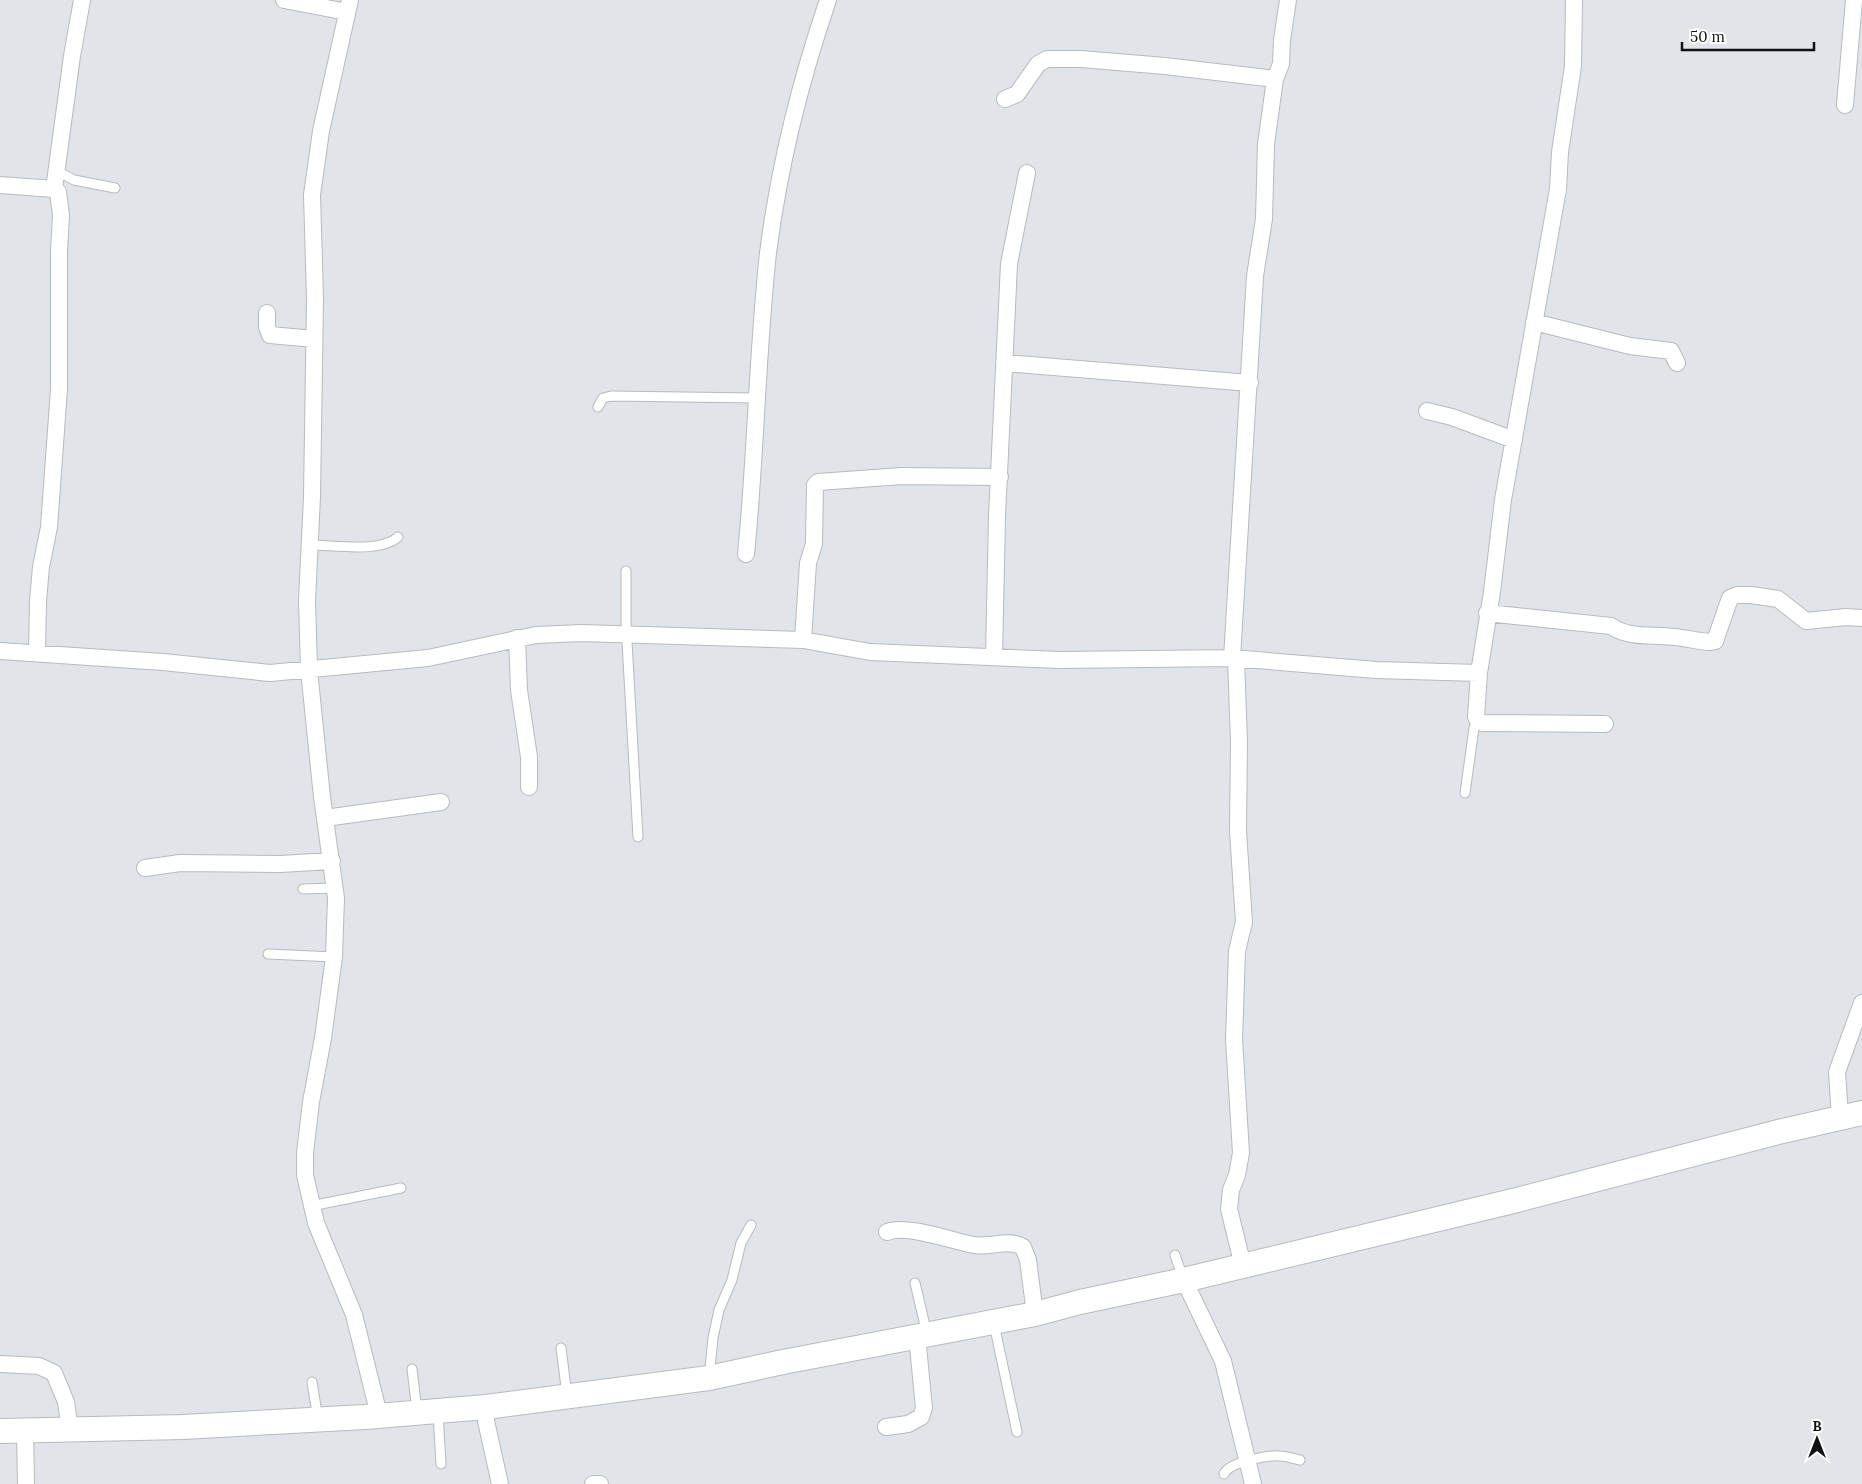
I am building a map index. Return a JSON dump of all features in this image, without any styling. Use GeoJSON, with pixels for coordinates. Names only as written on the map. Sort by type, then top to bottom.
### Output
{"type":"FeatureCollection","features":[{"type":"Feature","properties":{"kind":"street"},"geometry":{"type":"LineString","coordinates":[[54,189],[72,56],[82,0]]}},
{"type":"Feature","properties":{"kind":"street"},"geometry":{"type":"LineString","coordinates":[[284,0],[345,8],[321,131],[312,195],[310,545],[307,600],[309,670],[325,818],[327,862],[332,888],[330,956],[305,1152],[305,1175],[311,1206],[354,1315],[378,1415]]}},
{"type":"Feature","properties":{"kind":"street"},"geometry":{"type":"LineString","coordinates":[[746,554],[768,253],[777,196],[795,110],[828,0]]}},
{"type":"Feature","properties":{"kind":"street"},"geometry":{"type":"LineString","coordinates":[[1243,1266],[1229,1209],[1231,1190],[1240,1164],[1234,1030],[1237,950],[1244,922],[1238,831],[1239,742],[1232,628],[1250,382],[1255,276],[1262,237],[1266,144],[1275,79],[1280,71],[1288,0]]}},
{"type":"Feature","properties":{"kind":"street"},"geometry":{"type":"LineString","coordinates":[[1574,0],[1573,66],[1560,152],[1558,189],[1514,440],[1492,592],[1487,613],[1479,673],[1478,721],[1483,723],[1605,724]]}},
{"type":"Feature","properties":{"kind":"street"},"geometry":{"type":"LineString","coordinates":[[1845,105],[1854,0]]}},
{"type":"Feature","properties":{"kind":"street"},"geometry":{"type":"LineString","coordinates":[[1005,99],[1017,94],[1038,64],[1047,59],[1081,59],[1165,66],[1275,79]]}},
{"type":"Feature","properties":{"kind":"street"},"geometry":{"type":"LineString","coordinates":[[994,654],[1005,363],[1004,340],[1010,264],[1028,174]]}},
{"type":"Feature","properties":{"kind":"street"},"geometry":{"type":"LineString","coordinates":[[0,185],[54,189],[58,192],[61,215],[58,252],[58,389],[50,518],[38,601],[37,653]]}},
{"type":"Feature","properties":{"kind":"street"},"geometry":{"type":"LineString","coordinates":[[267,312],[267,328],[270,335],[310,338]]}},
{"type":"Feature","properties":{"kind":"street"},"geometry":{"type":"LineString","coordinates":[[1534,322],[1616,342],[1671,351],[1677,363]]}},
{"type":"Feature","properties":{"kind":"street"},"geometry":{"type":"LineString","coordinates":[[1005,363],[1250,382]]}},
{"type":"Feature","properties":{"kind":"street"},"geometry":{"type":"LineString","coordinates":[[1427,411],[1452,417],[1514,440]]}},
{"type":"Feature","properties":{"kind":"street"},"geometry":{"type":"LineString","coordinates":[[804,636],[808,563],[814,538],[814,488],[818,482],[902,476],[1000,477]]}},
{"type":"Feature","properties":{"kind":"street"},"geometry":{"type":"LineString","coordinates":[[1487,613],[1612,626],[1616,629],[1643,636],[1672,636],[1709,642],[1715,641],[1730,598],[1737,595],[1778,599],[1806,621],[1846,617],[1862,618]]}},
{"type":"Feature","properties":{"kind":"street"},"geometry":{"type":"LineString","coordinates":[[0,651],[164,662],[262,672],[309,670],[428,658],[517,638],[626,629],[804,636],[870,652],[994,654],[1060,660],[1233,656],[1376,670],[1479,673]]}},
{"type":"Feature","properties":{"kind":"street"},"geometry":{"type":"LineString","coordinates":[[517,638],[519,690],[529,757],[529,786]]}},
{"type":"Feature","properties":{"kind":"street"},"geometry":{"type":"LineString","coordinates":[[325,818],[441,802]]}},
{"type":"Feature","properties":{"kind":"street"},"geometry":{"type":"LineString","coordinates":[[146,868],[180,863],[303,864],[327,862]]}},
{"type":"Feature","properties":{"kind":"street"},"geometry":{"type":"LineString","coordinates":[[0,1431],[25,1436],[70,1430],[184,1428],[378,1415],[486,1414],[567,1395],[709,1378],[994,1325],[1080,1302],[1186,1286],[1243,1266],[1513,1201],[1778,1132],[1851,1116],[1837,1072],[1862,1003]]}},
{"type":"Feature","properties":{"kind":"street"},"geometry":{"type":"LineString","coordinates":[[887,1232],[894,1230],[908,1231],[977,1246],[1017,1243],[1023,1247],[1028,1260],[1035,1314]]}},
{"type":"Feature","properties":{"kind":"street"},"geometry":{"type":"LineString","coordinates":[[1186,1286],[1223,1361],[1253,1484]]}},
{"type":"Feature","properties":{"kind":"street"},"geometry":{"type":"LineString","coordinates":[[886,1427],[908,1424],[921,1418],[924,1408],[920,1364],[921,1338]]}},
{"type":"Feature","properties":{"kind":"street"},"geometry":{"type":"LineString","coordinates":[[0,1364],[39,1366],[54,1373],[66,1402],[70,1430]]}},
{"type":"Feature","properties":{"kind":"street"},"geometry":{"type":"LineString","coordinates":[[486,1414],[500,1484]]}},
{"type":"Feature","properties":{"kind":"street"},"geometry":{"type":"LineString","coordinates":[[25,1436],[26,1484]]}},
{"type":"Feature","properties":{"kind":"street"},"geometry":{"type":"LineString","coordinates":[[593,1484],[600,1484]]}},
{"type":"Feature","properties":{"kind":"lane"},"geometry":{"type":"LineString","coordinates":[[57,171],[74,180],[115,188]]}},
{"type":"Feature","properties":{"kind":"lane"},"geometry":{"type":"LineString","coordinates":[[598,406],[603,398],[611,396],[757,398]]}},
{"type":"Feature","properties":{"kind":"lane"},"geometry":{"type":"LineString","coordinates":[[310,545],[379,546],[391,544],[398,537]]}},
{"type":"Feature","properties":{"kind":"lane"},"geometry":{"type":"LineString","coordinates":[[626,571],[626,629],[638,837]]}},
{"type":"Feature","properties":{"kind":"lane"},"geometry":{"type":"LineString","coordinates":[[1465,793],[1474,728],[1478,721]]}},
{"type":"Feature","properties":{"kind":"lane"},"geometry":{"type":"LineString","coordinates":[[306,889],[332,888]]}},
{"type":"Feature","properties":{"kind":"lane"},"geometry":{"type":"LineString","coordinates":[[268,954],[330,956]]}},
{"type":"Feature","properties":{"kind":"lane"},"geometry":{"type":"LineString","coordinates":[[311,1206],[401,1188]]}},
{"type":"Feature","properties":{"kind":"lane"},"geometry":{"type":"LineString","coordinates":[[709,1378],[713,1338],[719,1310],[732,1280],[741,1243],[751,1225]]}},
{"type":"Feature","properties":{"kind":"lane"},"geometry":{"type":"LineString","coordinates":[[1175,1255],[1186,1286]]}},
{"type":"Feature","properties":{"kind":"lane"},"geometry":{"type":"LineString","coordinates":[[915,1283],[921,1338]]}},
{"type":"Feature","properties":{"kind":"lane"},"geometry":{"type":"LineString","coordinates":[[994,1325],[1017,1432]]}},
{"type":"Feature","properties":{"kind":"lane"},"geometry":{"type":"LineString","coordinates":[[561,1348],[567,1395]]}},
{"type":"Feature","properties":{"kind":"lane"},"geometry":{"type":"LineString","coordinates":[[412,1370],[431,1414],[439,1439],[440,1464]]}},
{"type":"Feature","properties":{"kind":"lane"},"geometry":{"type":"LineString","coordinates":[[312,1382],[318,1419]]}},
{"type":"Feature","properties":{"kind":"lane"},"geometry":{"type":"LineString","coordinates":[[1224,1474],[1230,1468],[1248,1460],[1282,1456],[1300,1460]]}}]}
